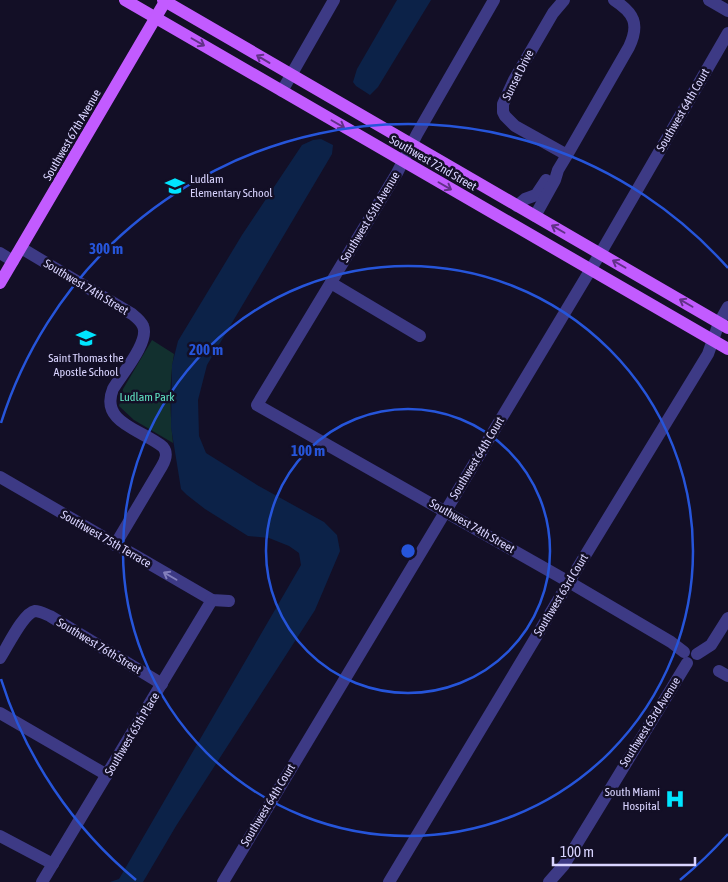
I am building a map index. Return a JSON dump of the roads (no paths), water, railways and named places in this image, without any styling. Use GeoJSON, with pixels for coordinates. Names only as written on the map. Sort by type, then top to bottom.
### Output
{"type":"FeatureCollection","features":[{"type":"Feature","properties":{"kind":"main road","name":"Southwest 72nd Street"},"geometry":{"type":"LineString","coordinates":[[125,0],[728,349]]}},
{"type":"Feature","properties":{"kind":"main road","name":"Southwest 72nd Street"},"geometry":{"type":"LineString","coordinates":[[165,0],[291,76],[724,325]]}},
{"type":"Feature","properties":{"kind":"main road","name":"Southwest 67th Avenue"},"geometry":{"type":"LineString","coordinates":[[0,283],[165,0]]}},
{"type":"Feature","properties":{"kind":"street"},"geometry":{"type":"LineString","coordinates":[[282,91],[334,0]]}},
{"type":"Feature","properties":{"kind":"street","name":"Southwest 65th Avenue"},"geometry":{"type":"LineString","coordinates":[[257,405],[403,161],[494,0]]}},
{"type":"Feature","properties":{"kind":"street","name":"Sunset Drive"},"geometry":{"type":"LineString","coordinates":[[564,0],[553,13],[514,80],[503,104],[503,112],[504,116],[514,126],[567,155]]}},
{"type":"Feature","properties":{"kind":"street"},"geometry":{"type":"LineString","coordinates":[[535,216],[556,180],[558,170],[629,47],[634,35],[632,15],[614,0]]}},
{"type":"Feature","properties":{"kind":"street"},"geometry":{"type":"LineString","coordinates":[[709,0],[728,11]]}},
{"type":"Feature","properties":{"kind":"street","name":"Southwest 64th Court"},"geometry":{"type":"LineString","coordinates":[[223,882],[591,270],[728,33]]}},
{"type":"Feature","properties":{"kind":"street"},"geometry":{"type":"LineString","coordinates":[[517,206],[524,199],[536,195],[552,170],[558,170]]}},
{"type":"Feature","properties":{"kind":"street","name":"Southwest 74th Street"},"geometry":{"type":"LineString","coordinates":[[21,248],[132,314],[141,322],[144,331],[139,348],[113,389],[110,397],[110,406],[119,420],[157,443],[164,449],[166,455],[164,464],[115,544]]}},
{"type":"Feature","properties":{"kind":"street"},"geometry":{"type":"LineString","coordinates":[[0,253],[14,261]]}},
{"type":"Feature","properties":{"kind":"street"},"geometry":{"type":"LineString","coordinates":[[331,283],[420,336]]}},
{"type":"Feature","properties":{"kind":"street","name":"Southwest 63rd Court"},"geometry":{"type":"LineString","coordinates":[[389,882],[708,354],[713,340],[724,325],[728,307]]}},
{"type":"Feature","properties":{"kind":"street","name":"Southwest 74th Street"},"geometry":{"type":"LineString","coordinates":[[257,405],[569,582],[671,642],[689,656]]}},
{"type":"Feature","properties":{"kind":"street","name":"Southwest 75th Terrace"},"geometry":{"type":"LineString","coordinates":[[0,477],[212,600]]}},
{"type":"Feature","properties":{"kind":"street"},"geometry":{"type":"LineString","coordinates":[[212,600],[229,601]]}},
{"type":"Feature","properties":{"kind":"street","name":"Southwest 65th Place"},"geometry":{"type":"LineString","coordinates":[[42,882],[212,600]]}},
{"type":"Feature","properties":{"kind":"street","name":"Southwest 76th Street"},"geometry":{"type":"LineString","coordinates":[[0,658],[22,621],[34,611],[42,612],[162,684]]}},
{"type":"Feature","properties":{"kind":"street","name":"Southwest 63rd Avenue"},"geometry":{"type":"LineString","coordinates":[[549,882],[564,865],[689,656],[711,645],[728,618]]}},
{"type":"Feature","properties":{"kind":"street"},"geometry":{"type":"LineString","coordinates":[[0,713],[107,776]]}},
{"type":"Feature","properties":{"kind":"street"},"geometry":{"type":"LineString","coordinates":[[0,836],[53,864]]}},
{"type":"Feature","properties":{"kind":"water"},"geometry":{"type":"Polygon","coordinates":[[[397,0],[431,0],[378,87],[370,95],[353,82],[357,69],[397,0]]]}},
{"type":"Feature","properties":{"kind":"water"},"geometry":{"type":"Polygon","coordinates":[[[321,139],[333,145],[332,154],[207,365],[198,400],[199,436],[206,453],[257,485],[324,522],[337,535],[340,551],[315,610],[176,826],[143,882],[110,882],[119,879],[301,565],[299,553],[289,546],[269,538],[248,536],[205,509],[181,489],[171,427],[172,365],[178,341],[242,235],[302,145],[321,139]]]}},
{"type":"Feature","properties":{"kind":"place","name":"Ludlam Elementary School"},"geometry":{"type":"Point","coordinates":[175,186]}},
{"type":"Feature","properties":{"kind":"place","name":"Saint Thomas the Apostle School"},"geometry":{"type":"Point","coordinates":[86,338]}},
{"type":"Feature","properties":{"kind":"place","name":"South Miami Hospital"},"geometry":{"type":"Point","coordinates":[675,799]}},
{"type":"Feature","properties":{"kind":"park label","name":"Ludlam Park"},"geometry":{"type":"Point","coordinates":[147,397]}}]}
